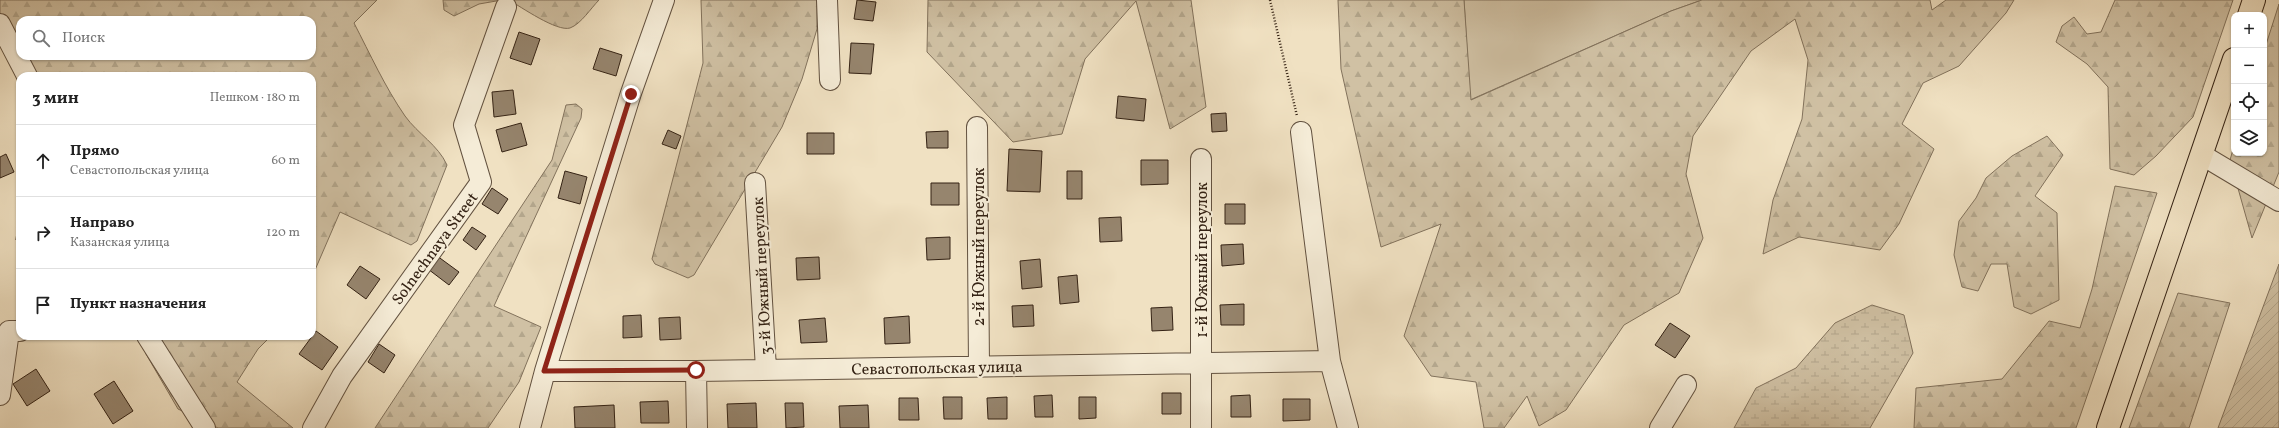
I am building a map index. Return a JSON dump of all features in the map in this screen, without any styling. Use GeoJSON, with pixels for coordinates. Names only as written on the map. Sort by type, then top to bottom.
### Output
{"type":"FeatureCollection","features":[{"type":"Feature","properties":{"kind":"main road"},"geometry":{"type":"LineString","coordinates":[[2250,12],[2254,0]]}},
{"type":"Feature","properties":{"kind":"main road"},"geometry":{"type":"LineString","coordinates":[[2108,428],[2231,68]]}},
{"type":"Feature","properties":{"kind":"street"},"geometry":{"type":"LineString","coordinates":[[530,428],[544,371],[631,94],[664,0]]}},
{"type":"Feature","properties":{"kind":"street"},"geometry":{"type":"LineString","coordinates":[[827,0],[830,80]]}},
{"type":"Feature","properties":{"kind":"street","name":"Solnechnaya Street"},"geometry":{"type":"LineString","coordinates":[[313,428],[342,376],[481,182],[464,125],[506,7]]}},
{"type":"Feature","properties":{"kind":"street"},"geometry":{"type":"LineString","coordinates":[[0,24],[16,55]]}},
{"type":"Feature","properties":{"kind":"street"},"geometry":{"type":"LineString","coordinates":[[19,60],[25,72]]}},
{"type":"Feature","properties":{"kind":"street","name":"2-й Южный переулок"},"geometry":{"type":"LineString","coordinates":[[977,127],[979,366]]}},
{"type":"Feature","properties":{"kind":"street"},"geometry":{"type":"LineString","coordinates":[[1301,132],[1330,361],[1348,428]]}},
{"type":"Feature","properties":{"kind":"street"},"geometry":{"type":"LineString","coordinates":[[2202,155],[2279,201]]}},
{"type":"Feature","properties":{"kind":"street","name":"1-й Южный переулок"},"geometry":{"type":"LineString","coordinates":[[1201,159],[1201,428]]}},
{"type":"Feature","properties":{"kind":"street","name":"3-й Южный переулок"},"geometry":{"type":"LineString","coordinates":[[755,183],[766,370]]}},
{"type":"Feature","properties":{"kind":"street"},"geometry":{"type":"LineString","coordinates":[[0,395],[15,331]]}},
{"type":"Feature","properties":{"kind":"street"},"geometry":{"type":"LineString","coordinates":[[150,340],[205,428]]}},
{"type":"Feature","properties":{"kind":"street","name":"Севастопольская улица"},"geometry":{"type":"LineString","coordinates":[[544,371],[766,370],[1330,361]]}},
{"type":"Feature","properties":{"kind":"street"},"geometry":{"type":"LineString","coordinates":[[696,370],[697,428]]}},
{"type":"Feature","properties":{"kind":"street"},"geometry":{"type":"LineString","coordinates":[[1660,428],[1686,385]]}},
{"type":"Feature","properties":{"kind":"path"},"geometry":{"type":"LineString","coordinates":[[1270,0],[1301,132]]}},
{"type":"Feature","properties":{"kind":"green space"},"geometry":{"type":"Polygon","coordinates":[[[0,0],[377,0],[354,23],[391,94],[405,116],[433,145],[447,165],[417,241],[411,245],[340,212],[316,268],[316,72],[35,72],[28,60],[316,60],[316,16],[16,16],[16,39],[0,14],[0,0]]]}},
{"type":"Feature","properties":{"kind":"green space"},"geometry":{"type":"Polygon","coordinates":[[[443,0],[502,0],[479,4],[454,16],[444,10],[443,0]]]}},
{"type":"Feature","properties":{"kind":"green space"},"geometry":{"type":"Polygon","coordinates":[[[509,0],[599,0],[578,23],[570,28],[564,28],[548,23],[509,0]]]}},
{"type":"Feature","properties":{"kind":"green space"},"geometry":{"type":"Polygon","coordinates":[[[701,0],[817,0],[817,29],[802,79],[782,127],[694,275],[688,278],[655,264],[652,259],[703,63],[701,0]]]}},
{"type":"Feature","properties":{"kind":"green space"},"geometry":{"type":"Polygon","coordinates":[[[928,0],[1191,0],[1206,107],[1170,129],[1136,1],[1085,59],[1062,134],[1013,142],[927,52],[928,0]]]}},
{"type":"Feature","properties":{"kind":"green space"},"geometry":{"type":"Polygon","coordinates":[[[1338,0],[1464,0],[1471,100],[1671,11],[1702,0],[1930,0],[1932,10],[1946,0],[2014,0],[2006,13],[1959,66],[1923,83],[1902,124],[1934,149],[1899,224],[1880,250],[1799,237],[1763,254],[1773,200],[1802,119],[1808,60],[1795,19],[1751,51],[1693,136],[1686,174],[1703,238],[1679,293],[1624,325],[1566,410],[1539,426],[1527,396],[1504,428],[1484,428],[1476,382],[1431,376],[1404,336],[1441,224],[1381,247],[1341,69],[1338,0]]]}},
{"type":"Feature","properties":{"kind":"green space"},"geometry":{"type":"Polygon","coordinates":[[[1464,0],[1702,0],[1671,11],[1470,100],[1464,0]]]}},
{"type":"Feature","properties":{"kind":"green space"},"geometry":{"type":"Polygon","coordinates":[[[2115,0],[2233,0],[2193,117],[2156,156],[2134,175],[2110,169],[2108,87],[2087,64],[2056,42],[2062,26],[2074,17],[2087,34],[2101,32],[2115,0]]]}},
{"type":"Feature","properties":{"kind":"green space"},"geometry":{"type":"Polygon","coordinates":[[[2279,4],[2279,172],[2252,238],[2230,160],[2231,156],[2267,156],[2267,42],[2279,4]]]}},
{"type":"Feature","properties":{"kind":"green space"},"geometry":{"type":"Polygon","coordinates":[[[576,104],[582,109],[581,118],[494,306],[541,327],[519,382],[488,428],[375,428],[552,160],[566,105],[576,104]]]}},
{"type":"Feature","properties":{"kind":"green space"},"geometry":{"type":"Polygon","coordinates":[[[2047,136],[2063,155],[2035,196],[2057,213],[2059,300],[2031,314],[2014,307],[2007,264],[1991,264],[1978,291],[1962,287],[1954,255],[1959,221],[1976,198],[1986,178],[2012,156],[2047,136]]]}},
{"type":"Feature","properties":{"kind":"green space"},"geometry":{"type":"Polygon","coordinates":[[[2115,186],[2157,193],[2076,428],[1914,428],[1916,388],[2002,379],[2049,321],[2080,328],[2092,289],[2115,186]]]}},
{"type":"Feature","properties":{"kind":"green space"},"geometry":{"type":"Polygon","coordinates":[[[2279,264],[2279,428],[2218,428],[2279,264]]]}},
{"type":"Feature","properties":{"kind":"green space"},"geometry":{"type":"Polygon","coordinates":[[[2178,293],[2230,303],[2189,428],[2129,428],[2178,293]]]}},
{"type":"Feature","properties":{"kind":"green space"},"geometry":{"type":"Polygon","coordinates":[[[1872,305],[1904,315],[1913,353],[1870,428],[1734,428],[1756,388],[1796,368],[1835,323],[1872,305]]]}},
{"type":"Feature","properties":{"kind":"green space"},"geometry":{"type":"Polygon","coordinates":[[[144,340],[267,340],[258,349],[237,382],[293,428],[218,428],[178,409],[146,354],[144,340]]]}},
{"type":"Feature","properties":{"kind":"building"},"geometry":{"type":"Polygon","coordinates":[[[857,0],[876,2],[873,21],[854,19],[857,0]]]}},
{"type":"Feature","properties":{"kind":"building"},"geometry":{"type":"Polygon","coordinates":[[[519,32],[540,39],[531,65],[510,58],[519,32]]]}},
{"type":"Feature","properties":{"kind":"building"},"geometry":{"type":"Polygon","coordinates":[[[851,43],[874,44],[871,74],[849,73],[851,43]]]}},
{"type":"Feature","properties":{"kind":"building"},"geometry":{"type":"Polygon","coordinates":[[[600,48],[622,55],[616,76],[593,69],[600,48]]]}},
{"type":"Feature","properties":{"kind":"building"},"geometry":{"type":"Polygon","coordinates":[[[513,90],[516,114],[494,117],[492,92],[513,90]]]}},
{"type":"Feature","properties":{"kind":"building"},"geometry":{"type":"Polygon","coordinates":[[[1118,96],[1146,99],[1144,121],[1116,118],[1118,96]]]}},
{"type":"Feature","properties":{"kind":"building"},"geometry":{"type":"Polygon","coordinates":[[[1226,113],[1227,131],[1212,132],[1211,114],[1226,113]]]}},
{"type":"Feature","properties":{"kind":"building"},"geometry":{"type":"Polygon","coordinates":[[[521,123],[527,145],[502,152],[496,130],[521,123]]]}},
{"type":"Feature","properties":{"kind":"building"},"geometry":{"type":"Polygon","coordinates":[[[668,130],[681,136],[676,149],[662,144],[668,130]]]}},
{"type":"Feature","properties":{"kind":"building"},"geometry":{"type":"Polygon","coordinates":[[[948,131],[948,148],[927,148],[926,132],[948,131]]]}},
{"type":"Feature","properties":{"kind":"building"},"geometry":{"type":"Polygon","coordinates":[[[807,133],[834,133],[834,154],[807,154],[807,133]]]}},
{"type":"Feature","properties":{"kind":"building"},"geometry":{"type":"Polygon","coordinates":[[[1009,149],[1042,151],[1040,192],[1007,191],[1009,149]]]}},
{"type":"Feature","properties":{"kind":"building"},"geometry":{"type":"Polygon","coordinates":[[[6,154],[14,172],[0,178],[0,157],[6,154]]]}},
{"type":"Feature","properties":{"kind":"building"},"geometry":{"type":"Polygon","coordinates":[[[1141,160],[1168,160],[1168,184],[1141,185],[1141,160]]]}},
{"type":"Feature","properties":{"kind":"building"},"geometry":{"type":"Polygon","coordinates":[[[565,171],[587,177],[580,204],[558,198],[565,171]]]}},
{"type":"Feature","properties":{"kind":"building"},"geometry":{"type":"Polygon","coordinates":[[[1067,171],[1082,171],[1082,199],[1067,199],[1067,171]]]}},
{"type":"Feature","properties":{"kind":"building"},"geometry":{"type":"Polygon","coordinates":[[[931,183],[959,183],[959,205],[931,205],[931,183]]]}},
{"type":"Feature","properties":{"kind":"building"},"geometry":{"type":"Polygon","coordinates":[[[492,188],[508,199],[498,214],[482,204],[492,188]]]}},
{"type":"Feature","properties":{"kind":"building"},"geometry":{"type":"Polygon","coordinates":[[[1225,204],[1245,204],[1245,224],[1225,224],[1225,204]]]}},
{"type":"Feature","properties":{"kind":"building"},"geometry":{"type":"Polygon","coordinates":[[[1121,217],[1122,241],[1100,242],[1099,218],[1121,217]]]}},
{"type":"Feature","properties":{"kind":"building"},"geometry":{"type":"Polygon","coordinates":[[[472,227],[486,236],[476,250],[463,240],[472,227]]]}},
{"type":"Feature","properties":{"kind":"building"},"geometry":{"type":"Polygon","coordinates":[[[950,237],[950,259],[927,260],[926,238],[950,237]]]}},
{"type":"Feature","properties":{"kind":"building"},"geometry":{"type":"Polygon","coordinates":[[[1243,244],[1244,264],[1222,266],[1221,245],[1243,244]]]}},
{"type":"Feature","properties":{"kind":"building"},"geometry":{"type":"Polygon","coordinates":[[[433,253],[459,272],[449,285],[424,266],[433,253]]]}},
{"type":"Feature","properties":{"kind":"building"},"geometry":{"type":"Polygon","coordinates":[[[819,257],[820,279],[797,280],[796,258],[819,257]]]}},
{"type":"Feature","properties":{"kind":"building"},"geometry":{"type":"Polygon","coordinates":[[[1040,259],[1042,287],[1022,289],[1020,261],[1040,259]]]}},
{"type":"Feature","properties":{"kind":"building"},"geometry":{"type":"Polygon","coordinates":[[[360,266],[380,279],[366,299],[347,285],[360,266]]]}},
{"type":"Feature","properties":{"kind":"building"},"geometry":{"type":"Polygon","coordinates":[[[1077,275],[1079,302],[1060,304],[1058,277],[1077,275]]]}},
{"type":"Feature","properties":{"kind":"building"},"geometry":{"type":"Polygon","coordinates":[[[1244,304],[1244,325],[1221,325],[1220,305],[1244,304]]]}},
{"type":"Feature","properties":{"kind":"building"},"geometry":{"type":"Polygon","coordinates":[[[1033,305],[1034,326],[1013,327],[1012,306],[1033,305]]]}},
{"type":"Feature","properties":{"kind":"building"},"geometry":{"type":"Polygon","coordinates":[[[1172,307],[1173,330],[1152,331],[1151,308],[1172,307]]]}},
{"type":"Feature","properties":{"kind":"building"},"geometry":{"type":"Polygon","coordinates":[[[641,315],[642,337],[623,338],[623,316],[641,315]]]}},
{"type":"Feature","properties":{"kind":"building"},"geometry":{"type":"Polygon","coordinates":[[[909,316],[910,343],[885,344],[884,318],[909,316]]]}},
{"type":"Feature","properties":{"kind":"building"},"geometry":{"type":"Polygon","coordinates":[[[680,317],[681,339],[660,340],[659,318],[680,317]]]}},
{"type":"Feature","properties":{"kind":"building"},"geometry":{"type":"Polygon","coordinates":[[[825,318],[827,342],[801,343],[799,320],[825,318]]]}},
{"type":"Feature","properties":{"kind":"building"},"geometry":{"type":"Polygon","coordinates":[[[1670,323],[1690,336],[1675,358],[1655,345],[1670,323]]]}},
{"type":"Feature","properties":{"kind":"building"},"geometry":{"type":"Polygon","coordinates":[[[316,331],[338,347],[322,370],[299,354],[309,340],[316,340],[316,331]]]}},
{"type":"Feature","properties":{"kind":"building"},"geometry":{"type":"Polygon","coordinates":[[[379,344],[395,355],[384,373],[368,362],[379,344]]]}},
{"type":"Feature","properties":{"kind":"building"},"geometry":{"type":"Polygon","coordinates":[[[36,369],[50,391],[27,406],[13,384],[36,369]]]}},
{"type":"Feature","properties":{"kind":"building"},"geometry":{"type":"Polygon","coordinates":[[[114,381],[133,411],[113,424],[94,394],[114,381]]]}},
{"type":"Feature","properties":{"kind":"building"},"geometry":{"type":"Polygon","coordinates":[[[1162,393],[1181,393],[1181,414],[1162,414],[1162,393]]]}},
{"type":"Feature","properties":{"kind":"building"},"geometry":{"type":"Polygon","coordinates":[[[1052,395],[1053,417],[1035,417],[1034,396],[1052,395]]]}},
{"type":"Feature","properties":{"kind":"building"},"geometry":{"type":"Polygon","coordinates":[[[1250,395],[1251,417],[1231,417],[1231,396],[1250,395]]]}},
{"type":"Feature","properties":{"kind":"building"},"geometry":{"type":"Polygon","coordinates":[[[943,397],[962,397],[962,419],[944,419],[943,397]]]}},
{"type":"Feature","properties":{"kind":"building"},"geometry":{"type":"Polygon","coordinates":[[[1007,397],[1007,419],[988,419],[987,398],[1007,397]]]}},
{"type":"Feature","properties":{"kind":"building"},"geometry":{"type":"Polygon","coordinates":[[[1079,397],[1096,397],[1096,418],[1079,419],[1079,397]]]}},
{"type":"Feature","properties":{"kind":"building"},"geometry":{"type":"Polygon","coordinates":[[[899,398],[918,398],[919,420],[899,420],[899,398]]]}},
{"type":"Feature","properties":{"kind":"building"},"geometry":{"type":"Polygon","coordinates":[[[1283,399],[1310,399],[1310,420],[1283,421],[1283,399]]]}},
{"type":"Feature","properties":{"kind":"building"},"geometry":{"type":"Polygon","coordinates":[[[668,401],[669,423],[641,423],[640,402],[668,401]]]}},
{"type":"Feature","properties":{"kind":"building"},"geometry":{"type":"Polygon","coordinates":[[[756,403],[757,428],[728,428],[727,404],[756,403]]]}},
{"type":"Feature","properties":{"kind":"building"},"geometry":{"type":"Polygon","coordinates":[[[785,403],[803,403],[804,427],[786,428],[785,403]]]}},
{"type":"Feature","properties":{"kind":"building"},"geometry":{"type":"Polygon","coordinates":[[[614,405],[615,428],[575,428],[574,407],[614,405]]]}},
{"type":"Feature","properties":{"kind":"building"},"geometry":{"type":"Polygon","coordinates":[[[868,405],[869,428],[840,428],[839,406],[868,405]]]}},
{"type":"Feature","properties":{"kind":"route"},"geometry":{"type":"LineString","coordinates":[[631,94],[544,371],[696,370]]}}]}
